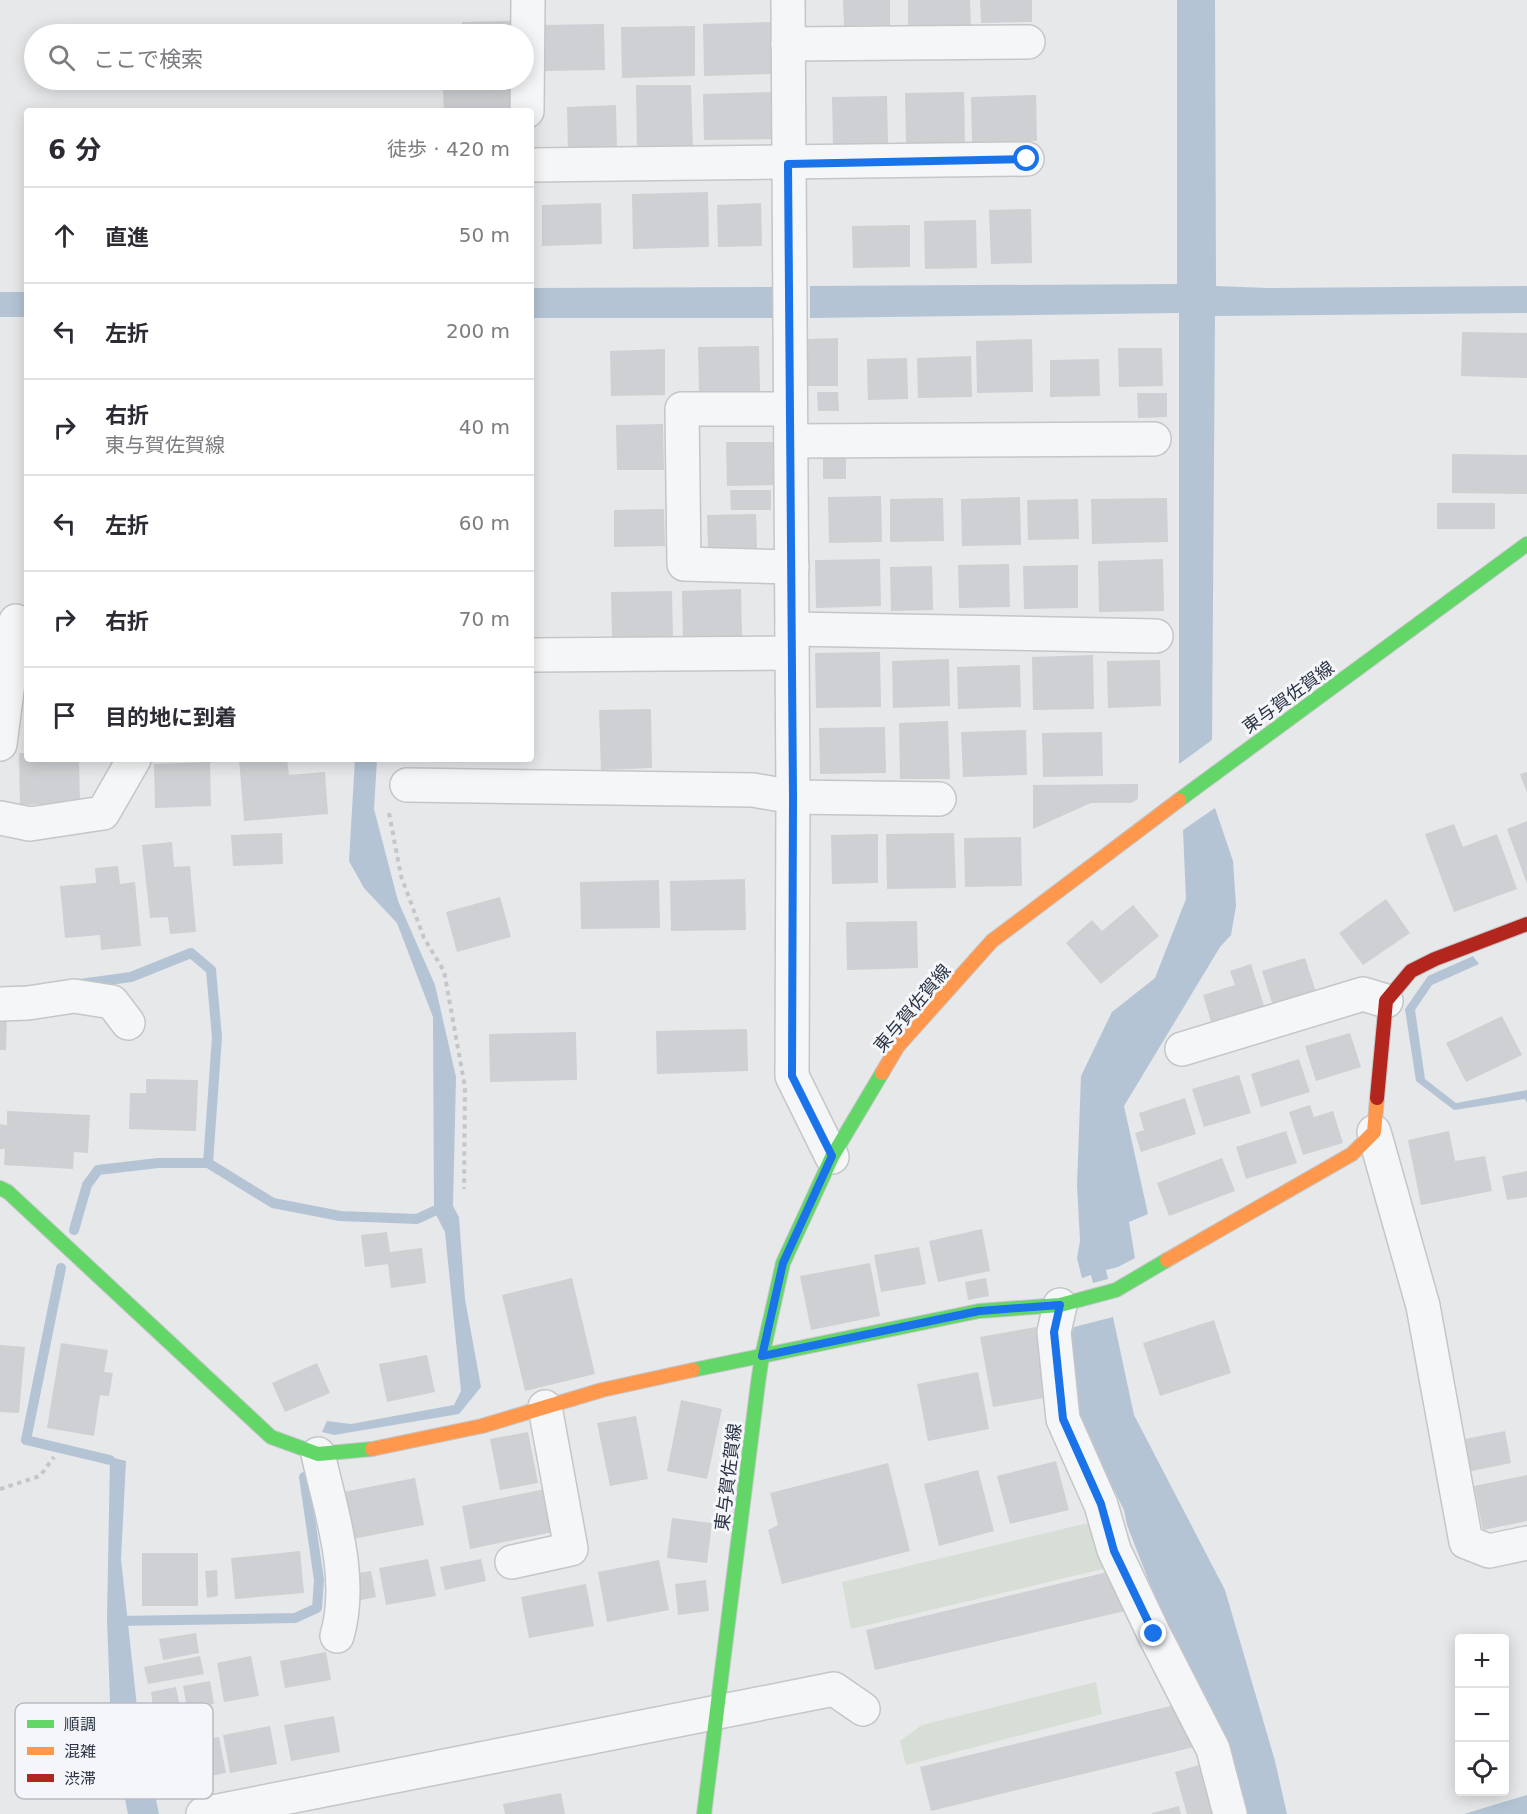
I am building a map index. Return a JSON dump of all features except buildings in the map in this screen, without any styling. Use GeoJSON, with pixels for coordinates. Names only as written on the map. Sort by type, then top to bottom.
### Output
{"type":"FeatureCollection","features":[{"type":"Feature","properties":{"kind":"street"},"geometry":{"type":"LineString","coordinates":[[528,0],[528,24]]}},
{"type":"Feature","properties":{"kind":"street"},"geometry":{"type":"LineString","coordinates":[[788,0],[793,797],[792,1076],[832,1156]]}},
{"type":"Feature","properties":{"kind":"street"},"geometry":{"type":"LineString","coordinates":[[788,44],[1028,42]]}},
{"type":"Feature","properties":{"kind":"street"},"geometry":{"type":"LineString","coordinates":[[527,90],[527,108]]}},
{"type":"Feature","properties":{"kind":"street"},"geometry":{"type":"LineString","coordinates":[[534,165],[788,164],[1027,159]]}},
{"type":"Feature","properties":{"kind":"street"},"geometry":{"type":"LineString","coordinates":[[792,567],[684,564],[682,409],[790,425],[1154,439]]}},
{"type":"Feature","properties":{"kind":"street","name":"東与賀佐賀線"},"geometry":{"type":"LineString","coordinates":[[704,1814],[762,1356],[783,1263],[832,1156],[898,1046],[992,941],[1266,734],[1527,544]]}},
{"type":"Feature","properties":{"kind":"street"},"geometry":{"type":"LineString","coordinates":[[0,744],[14,620]]}},
{"type":"Feature","properties":{"kind":"street"},"geometry":{"type":"LineString","coordinates":[[534,655],[792,641],[1156,636]]}},
{"type":"Feature","properties":{"kind":"street"},"geometry":{"type":"LineString","coordinates":[[0,819],[30,824],[103,813],[132,762]]}},
{"type":"Feature","properties":{"kind":"street"},"geometry":{"type":"LineString","coordinates":[[397,794],[753,790],[793,797],[939,799]]}},
{"type":"Feature","properties":{"kind":"street"},"geometry":{"type":"LineString","coordinates":[[1527,924],[1435,959],[1411,971],[1386,1001],[1374,1132],[1423,1306],[1466,1542],[1489,1551],[1527,1543]]}},
{"type":"Feature","properties":{"kind":"street"},"geometry":{"type":"LineString","coordinates":[[1182,1049],[1363,994],[1386,1001]]}},
{"type":"Feature","properties":{"kind":"street"},"geometry":{"type":"LineString","coordinates":[[0,1004],[28,1003],[74,996],[112,1002],[128,1023]]}},
{"type":"Feature","properties":{"kind":"street"},"geometry":{"type":"LineString","coordinates":[[0,1188],[16,1200],[271,1437],[318,1454],[373,1449],[482,1426],[602,1390],[979,1311],[1060,1305],[1116,1290],[1352,1154],[1374,1132]]}},
{"type":"Feature","properties":{"kind":"street"},"geometry":{"type":"LineString","coordinates":[[1060,1305],[1054,1332],[1063,1419],[1101,1504],[1114,1551],[1213,1749],[1230,1814]]}},
{"type":"Feature","properties":{"kind":"street"},"geometry":{"type":"LineString","coordinates":[[512,1562],[571,1549],[545,1407]]}},
{"type":"Feature","properties":{"kind":"street"},"geometry":{"type":"LineString","coordinates":[[318,1454],[342,1565],[343,1617],[337,1636]]}},
{"type":"Feature","properties":{"kind":"street"},"geometry":{"type":"LineString","coordinates":[[203,1814],[834,1689],[863,1709]]}},
{"type":"Feature","properties":{"kind":"path"},"geometry":{"type":"LineString","coordinates":[[397,794],[401,876],[424,938],[444,971],[465,1088],[464,1189]]}},
{"type":"Feature","properties":{"kind":"path"},"geometry":{"type":"LineString","coordinates":[[0,1489],[40,1476],[54,1457]]}},
{"type":"Feature","properties":{"kind":"shaded area"},"geometry":{"type":"Polygon","coordinates":[[[1092,1522],[1111,1567],[851,1629],[842,1582],[1092,1522]]]}},
{"type":"Feature","properties":{"kind":"shaded area"},"geometry":{"type":"Polygon","coordinates":[[[1096,1682],[1102,1714],[906,1765],[900,1741],[922,1725],[1096,1682]]]}},
{"type":"Feature","properties":{"kind":"water"},"geometry":{"type":"Polygon","coordinates":[[[1177,0],[1215,0],[1216,286],[1268,288],[1527,286],[1527,313],[1215,316],[1212,740],[1179,764],[1179,313],[810,318],[810,286],[1177,284],[1177,0]]]}},
{"type":"Feature","properties":{"kind":"water"},"geometry":{"type":"Polygon","coordinates":[[[775,287],[776,318],[534,318],[534,288],[775,287]]]}},
{"type":"Feature","properties":{"kind":"water"},"geometry":{"type":"Polygon","coordinates":[[[0,292],[24,292],[24,317],[0,317],[0,292]]]}},
{"type":"Feature","properties":{"kind":"water"},"geometry":{"type":"Polygon","coordinates":[[[355,762],[377,762],[374,809],[398,901],[435,985],[456,1077],[453,1206],[459,1217],[465,1299],[481,1387],[459,1414],[334,1435],[322,1432],[327,1421],[351,1424],[454,1405],[461,1391],[445,1232],[434,1211],[433,1017],[397,923],[364,888],[349,861],[355,762]]]}},
{"type":"Feature","properties":{"kind":"water"},"geometry":{"type":"Polygon","coordinates":[[[1215,808],[1233,861],[1236,906],[1231,935],[1220,947],[1124,1106],[1148,1214],[1129,1222],[1135,1258],[1118,1267],[1106,1270],[1108,1279],[1093,1283],[1091,1275],[1082,1278],[1077,1258],[1080,1241],[1077,1185],[1081,1076],[1112,1012],[1155,978],[1186,899],[1183,830],[1215,808]]]}},
{"type":"Feature","properties":{"kind":"water"},"geometry":{"type":"Polygon","coordinates":[[[1473,956],[1479,964],[1432,985],[1415,1010],[1425,1079],[1456,1103],[1527,1090],[1527,1103],[1525,1099],[1454,1110],[1416,1081],[1405,1009],[1428,976],[1473,956]]]}},
{"type":"Feature","properties":{"kind":"water"},"geometry":{"type":"Polygon","coordinates":[[[1113,1317],[1134,1415],[1225,1590],[1275,1761],[1287,1814],[1245,1814],[1165,1623],[1127,1525],[1124,1510],[1076,1414],[1068,1343],[1074,1327],[1113,1317]]]}},
{"type":"Feature","properties":{"kind":"water"},"geometry":{"type":"Polygon","coordinates":[[[110,1457],[126,1461],[121,1559],[137,1703],[110,1703],[107,1619],[110,1457]]]}},
{"type":"Feature","properties":{"kind":"water"},"geometry":{"type":"Polygon","coordinates":[[[1527,1795],[1527,1814],[1464,1814],[1527,1795]]]}},
{"type":"Feature","properties":{"kind":"water"},"geometry":{"type":"Polygon","coordinates":[[[125,1799],[156,1799],[159,1814],[128,1814],[125,1799]]]}},
{"type":"Feature","properties":{"kind":"waterway"},"geometry":{"type":"LineString","coordinates":[[80,984],[131,977],[191,953],[211,970],[217,1037],[208,1163],[273,1203],[340,1216],[417,1219],[434,1211]]}},
{"type":"Feature","properties":{"kind":"waterway"},"geometry":{"type":"LineString","coordinates":[[74,1230],[87,1185],[98,1170],[158,1163],[208,1163]]}},
{"type":"Feature","properties":{"kind":"waterway"},"geometry":{"type":"LineString","coordinates":[[61,1268],[26,1440],[110,1460]]}},
{"type":"Feature","properties":{"kind":"waterway"},"geometry":{"type":"LineString","coordinates":[[117,1621],[295,1618],[317,1608],[319,1580],[304,1477]]}},
{"type":"Feature","properties":{"kind":"traffic: fast"},"geometry":{"type":"LineString","coordinates":[[1179,800],[1527,544]]}},
{"type":"Feature","properties":{"kind":"traffic: fast"},"geometry":{"type":"LineString","coordinates":[[704,1814],[758,1383],[783,1263],[832,1157],[882,1073]]}},
{"type":"Feature","properties":{"kind":"traffic: fast"},"geometry":{"type":"LineString","coordinates":[[0,1188],[8,1192],[271,1437],[318,1454],[372,1449]]}},
{"type":"Feature","properties":{"kind":"traffic: fast"},"geometry":{"type":"LineString","coordinates":[[693,1370],[979,1311],[1060,1305],[1116,1290],[1167,1260]]}},
{"type":"Feature","properties":{"kind":"traffic: slow"},"geometry":{"type":"LineString","coordinates":[[882,1073],[898,1046],[992,941],[1179,800]]}},
{"type":"Feature","properties":{"kind":"traffic: slow"},"geometry":{"type":"LineString","coordinates":[[1167,1260],[1352,1154],[1374,1132],[1377,1098]]}},
{"type":"Feature","properties":{"kind":"traffic: slow"},"geometry":{"type":"LineString","coordinates":[[372,1449],[482,1426],[602,1390],[693,1370]]}},
{"type":"Feature","properties":{"kind":"traffic: jam"},"geometry":{"type":"LineString","coordinates":[[1377,1098],[1386,1001],[1411,971],[1435,959],[1527,924]]}},
{"type":"Feature","properties":{"kind":"route"},"geometry":{"type":"LineString","coordinates":[[1027,159],[788,164],[792,567],[792,1076],[832,1156],[783,1263],[762,1356],[979,1311],[1060,1305],[1054,1332],[1063,1419],[1101,1504],[1114,1551],[1154,1634]]}}]}
